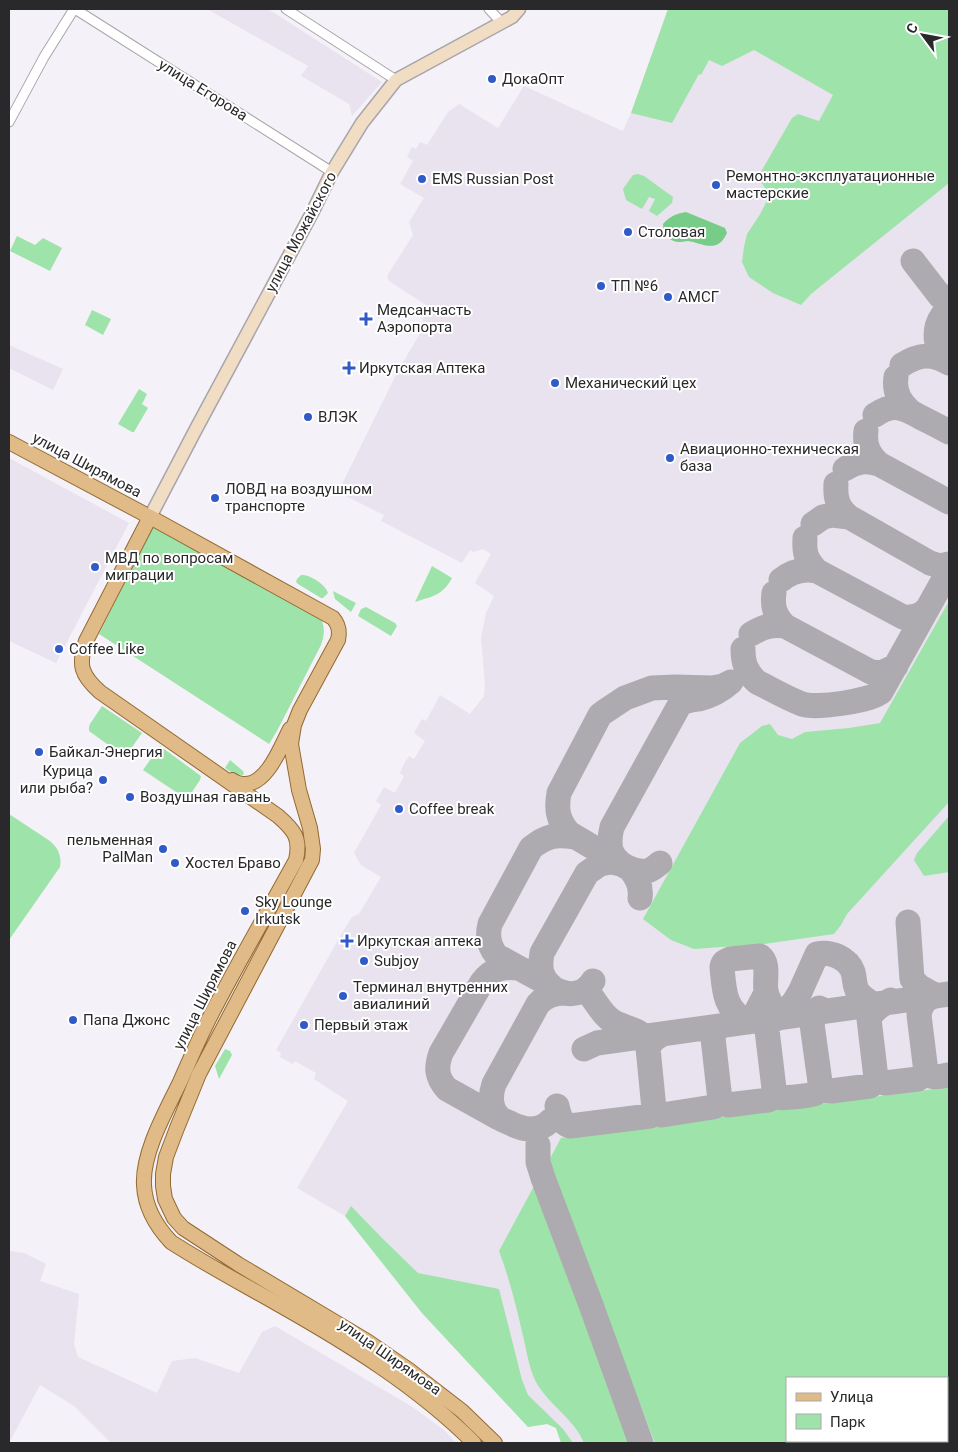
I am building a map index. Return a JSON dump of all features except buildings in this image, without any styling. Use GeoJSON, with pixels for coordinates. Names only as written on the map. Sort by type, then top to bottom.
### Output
{"type":"FeatureCollection","features":[{"type":"Feature","properties":{"kind":"main road","name":"улица Ширямова"},"geometry":{"type":"LineString","coordinates":[[9,442],[150,516],[333,618],[337,623],[338,640],[300,710],[294,725],[291,744],[299,790],[310,828],[313,849],[312,860],[197,1079],[166,1157],[163,1174],[165,1199],[174,1218],[183,1228],[230,1259],[367,1341],[409,1370],[462,1412],[495,1443]]}},
{"type":"Feature","properties":{"kind":"main road","name":"улица Ширямова"},"geometry":{"type":"LineString","coordinates":[[150,516],[86,641],[82,653],[84,674],[100,692],[278,816],[295,835],[298,850],[296,860],[209,1019],[162,1119],[150,1151],[144,1184],[146,1201],[158,1227],[171,1242],[360,1353],[425,1399],[474,1443]]}},
{"type":"Feature","properties":{"kind":"main road"},"geometry":{"type":"LineString","coordinates":[[220,775],[242,784],[251,783],[266,772],[272,765],[300,710]]}},
{"type":"Feature","properties":{"kind":"street"},"geometry":{"type":"LineString","coordinates":[[9,122],[44,57],[74,9]]}},
{"type":"Feature","properties":{"kind":"street","name":"улица Егорова"},"geometry":{"type":"LineString","coordinates":[[74,9],[332,172]]}},
{"type":"Feature","properties":{"kind":"street"},"geometry":{"type":"LineString","coordinates":[[286,9],[396,80]]}},
{"type":"Feature","properties":{"kind":"street"},"geometry":{"type":"LineString","coordinates":[[490,9],[501,22]]}},
{"type":"Feature","properties":{"kind":"street","name":"улица Можайского"},"geometry":{"type":"LineString","coordinates":[[150,516],[332,172],[362,123],[396,80],[512,17],[519,9]]}},
{"type":"Feature","properties":{"kind":"shaded area"},"geometry":{"type":"Polygon","coordinates":[[[207,9],[268,9],[382,82],[352,116],[349,104],[301,76],[308,66],[207,9]]]}},
{"type":"Feature","properties":{"kind":"shaded area"},"geometry":{"type":"Polygon","coordinates":[[[668,9],[949,9],[949,1443],[562,1443],[556,1428],[552,1425],[528,1427],[422,1313],[345,1216],[297,1188],[348,1101],[314,1079],[316,1073],[295,1061],[293,1064],[280,1057],[281,1053],[276,1050],[342,933],[352,917],[359,914],[381,877],[361,865],[354,853],[381,805],[376,801],[384,787],[395,793],[404,776],[400,773],[404,764],[409,756],[414,759],[425,741],[414,733],[422,719],[426,721],[440,695],[470,714],[484,696],[485,685],[481,638],[486,613],[494,596],[475,583],[491,554],[483,549],[473,552],[470,550],[462,563],[381,521],[384,515],[338,492],[399,369],[422,330],[419,328],[423,321],[421,315],[426,305],[389,281],[387,276],[413,235],[409,222],[424,198],[400,184],[413,161],[407,157],[412,147],[416,149],[420,142],[427,145],[448,112],[459,104],[498,128],[524,86],[623,131],[668,9]]]}},
{"type":"Feature","properties":{"kind":"shaded area"},"geometry":{"type":"Polygon","coordinates":[[[9,345],[63,369],[53,390],[9,368],[9,345]]]}},
{"type":"Feature","properties":{"kind":"shaded area"},"geometry":{"type":"Polygon","coordinates":[[[9,458],[129,523],[56,663],[9,641],[9,458]]]}},
{"type":"Feature","properties":{"kind":"shaded area"},"geometry":{"type":"Polygon","coordinates":[[[9,1251],[24,1253],[46,1264],[40,1281],[79,1294],[74,1344],[78,1357],[157,1393],[172,1361],[195,1358],[239,1373],[262,1332],[275,1326],[411,1406],[444,1430],[456,1443],[111,1443],[74,1406],[40,1385],[9,1443],[9,1251]]]}},
{"type":"Feature","properties":{"kind":"green space"},"geometry":{"type":"Polygon","coordinates":[[[668,9],[949,9],[949,183],[811,294],[801,305],[773,293],[749,277],[742,262],[747,234],[767,201],[765,188],[758,177],[792,118],[798,114],[819,121],[833,95],[754,50],[722,66],[709,60],[701,75],[699,74],[672,123],[631,113],[668,9]]]}},
{"type":"Feature","properties":{"kind":"green space"},"geometry":{"type":"Polygon","coordinates":[[[633,175],[644,176],[673,197],[672,203],[657,216],[649,211],[655,199],[649,197],[642,209],[626,200],[623,189],[633,175]]]}},
{"type":"Feature","properties":{"kind":"green space"},"geometry":{"type":"Polygon","coordinates":[[[686,212],[725,228],[727,233],[723,240],[716,245],[709,246],[688,241],[676,242],[670,239],[665,234],[663,224],[673,216],[686,212]]]}},
{"type":"Feature","properties":{"kind":"green space"},"geometry":{"type":"Polygon","coordinates":[[[17,236],[35,245],[43,238],[62,248],[50,271],[10,251],[17,236]]]}},
{"type":"Feature","properties":{"kind":"green space"},"geometry":{"type":"Polygon","coordinates":[[[92,310],[111,319],[103,335],[85,325],[92,310]]]}},
{"type":"Feature","properties":{"kind":"green space"},"geometry":{"type":"Polygon","coordinates":[[[139,389],[147,394],[142,404],[148,408],[134,432],[132,432],[118,424],[139,389]]]}},
{"type":"Feature","properties":{"kind":"green space"},"geometry":{"type":"Polygon","coordinates":[[[154,525],[320,616],[324,630],[321,645],[269,744],[99,634],[154,525]]]}},
{"type":"Feature","properties":{"kind":"green space"},"geometry":{"type":"Polygon","coordinates":[[[432,566],[452,578],[441,592],[415,602],[432,566]]]}},
{"type":"Feature","properties":{"kind":"green space"},"geometry":{"type":"Polygon","coordinates":[[[301,575],[309,576],[317,581],[328,593],[321,598],[298,584],[296,582],[297,579],[301,575]]]}},
{"type":"Feature","properties":{"kind":"green space"},"geometry":{"type":"Polygon","coordinates":[[[333,591],[356,603],[351,612],[335,599],[333,591]]]}},
{"type":"Feature","properties":{"kind":"green space"},"geometry":{"type":"Polygon","coordinates":[[[949,601],[949,802],[847,914],[834,934],[764,944],[694,949],[671,940],[643,919],[740,743],[762,726],[770,724],[778,735],[792,739],[805,732],[880,723],[949,601]]]}},
{"type":"Feature","properties":{"kind":"green space"},"geometry":{"type":"Polygon","coordinates":[[[366,607],[395,623],[397,626],[391,636],[358,616],[361,609],[366,607]]]}},
{"type":"Feature","properties":{"kind":"green space"},"geometry":{"type":"Polygon","coordinates":[[[102,706],[142,733],[125,757],[89,731],[90,724],[102,706]]]}},
{"type":"Feature","properties":{"kind":"green space"},"geometry":{"type":"Polygon","coordinates":[[[160,746],[201,776],[192,792],[188,795],[182,796],[143,770],[160,746]]]}},
{"type":"Feature","properties":{"kind":"green space"},"geometry":{"type":"Polygon","coordinates":[[[230,760],[243,771],[243,775],[234,774],[225,768],[230,760]]]}},
{"type":"Feature","properties":{"kind":"green space"},"geometry":{"type":"Polygon","coordinates":[[[9,814],[55,846],[59,852],[60,867],[9,940],[9,814]]]}},
{"type":"Feature","properties":{"kind":"green space"},"geometry":{"type":"Polygon","coordinates":[[[949,816],[949,872],[924,876],[914,860],[917,853],[949,816]]]}},
{"type":"Feature","properties":{"kind":"green space"},"geometry":{"type":"Polygon","coordinates":[[[225,1049],[230,1051],[232,1055],[219,1079],[215,1066],[225,1049]]]}},
{"type":"Feature","properties":{"kind":"green space"},"geometry":{"type":"Polygon","coordinates":[[[949,1087],[949,1443],[883,1443],[948,1442],[948,1377],[786,1377],[786,1442],[874,1443],[655,1443],[547,1164],[561,1138],[949,1087]]]}},
{"type":"Feature","properties":{"kind":"green space"},"geometry":{"type":"Polygon","coordinates":[[[534,1186],[631,1443],[584,1443],[574,1426],[540,1389],[533,1375],[507,1273],[499,1251],[534,1186]]]}},
{"type":"Feature","properties":{"kind":"green space"},"geometry":{"type":"Polygon","coordinates":[[[351,1206],[418,1273],[499,1289],[522,1380],[528,1395],[563,1429],[573,1443],[561,1443],[556,1428],[547,1424],[528,1427],[422,1313],[345,1216],[351,1206]]]}},
{"type":"Feature","properties":{"kind":"taxiway"},"geometry":{"type":"LineString","coordinates":[[913,261],[940,296],[949,297]]}},
{"type":"Feature","properties":{"kind":"taxiway"},"geometry":{"type":"LineString","coordinates":[[942,316],[937,328],[936,341],[941,353],[949,363]]}},
{"type":"Feature","properties":{"kind":"taxiway"},"geometry":{"type":"LineString","coordinates":[[902,365],[925,356],[931,356],[949,363]]}},
{"type":"Feature","properties":{"kind":"taxiway"},"geometry":{"type":"LineString","coordinates":[[896,377],[898,394],[908,409]]}},
{"type":"Feature","properties":{"kind":"taxiway"},"geometry":{"type":"LineString","coordinates":[[875,415],[887,409],[903,409],[949,432]]}},
{"type":"Feature","properties":{"kind":"taxiway"},"geometry":{"type":"LineString","coordinates":[[866,431],[868,449],[872,457],[879,464],[949,502]]}},
{"type":"Feature","properties":{"kind":"taxiway"},"geometry":{"type":"LineString","coordinates":[[845,469],[861,462],[879,464]]}},
{"type":"Feature","properties":{"kind":"taxiway"},"geometry":{"type":"LineString","coordinates":[[836,484],[838,503],[849,517]]}},
{"type":"Feature","properties":{"kind":"taxiway"},"geometry":{"type":"LineString","coordinates":[[813,524],[823,517],[832,515],[849,517],[930,563],[940,566],[949,564]]}},
{"type":"Feature","properties":{"kind":"taxiway"},"geometry":{"type":"LineString","coordinates":[[805,538],[806,556],[817,571]]}},
{"type":"Feature","properties":{"kind":"taxiway"},"geometry":{"type":"LineString","coordinates":[[743,649],[746,667],[750,675],[757,682],[802,704],[830,705],[855,701],[875,695],[881,692],[949,570]]}},
{"type":"Feature","properties":{"kind":"taxiway"},"geometry":{"type":"LineString","coordinates":[[781,580],[789,574],[798,571],[817,571],[903,617],[916,616],[927,609]]}},
{"type":"Feature","properties":{"kind":"taxiway"},"geometry":{"type":"LineString","coordinates":[[774,593],[773,603],[775,611],[785,626]]}},
{"type":"Feature","properties":{"kind":"taxiway"},"geometry":{"type":"LineString","coordinates":[[751,634],[775,625],[785,626],[871,672],[881,673],[896,666]]}},
{"type":"Feature","properties":{"kind":"taxiway"},"geometry":{"type":"LineString","coordinates":[[621,864],[569,833],[562,824],[558,810],[559,793],[600,715],[625,698],[652,688],[712,688],[731,682],[712,694],[680,704],[612,827],[610,838],[611,850],[621,863],[636,871],[651,870],[660,863]]}},
{"type":"Feature","properties":{"kind":"taxiway"},"geometry":{"type":"LineString","coordinates":[[550,985],[497,956],[490,945],[489,928],[531,848],[551,837],[574,837]]}},
{"type":"Feature","properties":{"kind":"taxiway"},"geometry":{"type":"LineString","coordinates":[[593,981],[581,992],[566,993],[558,991],[546,981],[542,973],[542,953],[587,873],[600,864],[611,862],[621,864]]}},
{"type":"Feature","properties":{"kind":"taxiway"},"geometry":{"type":"LineString","coordinates":[[629,868],[638,882],[640,898]]}},
{"type":"Feature","properties":{"kind":"taxiway"},"geometry":{"type":"LineString","coordinates":[[908,922],[912,979],[920,987],[936,996],[924,1002],[919,1015],[926,1072],[933,1077],[949,1075]]}},
{"type":"Feature","properties":{"kind":"taxiway"},"geometry":{"type":"LineString","coordinates":[[766,993],[756,1012],[748,1022],[740,1017],[734,1012],[727,999],[722,967],[724,963],[730,959],[760,956],[766,968],[767,995],[779,1018],[794,1002],[817,954],[822,953],[843,959],[851,967],[858,992],[873,1004]]}},
{"type":"Feature","properties":{"kind":"taxiway"},"geometry":{"type":"LineString","coordinates":[[499,1118],[447,1089],[439,1076],[438,1063],[441,1053],[482,982],[498,969],[518,968]]}},
{"type":"Feature","properties":{"kind":"taxiway"},"geometry":{"type":"LineString","coordinates":[[550,1121],[535,1129],[525,1129],[502,1120],[494,1110],[492,1093],[494,1084],[538,1004],[550,995],[564,993]]}},
{"type":"Feature","properties":{"kind":"taxiway"},"geometry":{"type":"LineString","coordinates":[[584,1049],[597,1043],[949,994]]}},
{"type":"Feature","properties":{"kind":"taxiway"},"geometry":{"type":"LineString","coordinates":[[591,996],[610,1020],[635,1031],[645,1038]]}},
{"type":"Feature","properties":{"kind":"taxiway"},"geometry":{"type":"LineString","coordinates":[[891,1000],[878,1008],[869,1019],[876,1078],[885,1083],[918,1079],[926,1072]]}},
{"type":"Feature","properties":{"kind":"taxiway"},"geometry":{"type":"LineString","coordinates":[[819,1008],[825,1011],[816,1016],[812,1024],[820,1082],[824,1089],[831,1091],[870,1086],[876,1078]]}},
{"type":"Feature","properties":{"kind":"taxiway"},"geometry":{"type":"LineString","coordinates":[[776,1018],[769,1024],[767,1030],[775,1097],[813,1094],[818,1091],[820,1082]]}},
{"type":"Feature","properties":{"kind":"taxiway"},"geometry":{"type":"LineString","coordinates":[[724,1025],[716,1030],[713,1038],[721,1102],[728,1105],[768,1100],[774,1094]]}},
{"type":"Feature","properties":{"kind":"taxiway"},"geometry":{"type":"LineString","coordinates":[[662,1034],[653,1040],[648,1048],[654,1109],[658,1114],[713,1107],[720,1100]]}},
{"type":"Feature","properties":{"kind":"taxiway"},"geometry":{"type":"LineString","coordinates":[[557,1106],[562,1121],[570,1126],[650,1116],[654,1109]]}},
{"type":"Feature","properties":{"kind":"taxiway"},"geometry":{"type":"LineString","coordinates":[[538,1145],[538,1162],[543,1178],[641,1443]]}},
{"type":"Feature","properties":{"kind":"place","name":"ДокаОпт"},"geometry":{"type":"Point","coordinates":[492,79]}},
{"type":"Feature","properties":{"kind":"place","name":"EMS Russian Рost"},"geometry":{"type":"Point","coordinates":[422,179]}},
{"type":"Feature","properties":{"kind":"place","name":"Ремонтно-эксплуатационные мастерские"},"geometry":{"type":"Point","coordinates":[716,185]}},
{"type":"Feature","properties":{"kind":"place","name":"Столовая"},"geometry":{"type":"Point","coordinates":[628,232]}},
{"type":"Feature","properties":{"kind":"place","name":"ТП №6"},"geometry":{"type":"Point","coordinates":[601,286]}},
{"type":"Feature","properties":{"kind":"place","name":"АМСГ"},"geometry":{"type":"Point","coordinates":[668,297]}},
{"type":"Feature","properties":{"kind":"place","name":"Медсанчасть Аэропорта"},"geometry":{"type":"Point","coordinates":[366,319]}},
{"type":"Feature","properties":{"kind":"place","name":"Иркутская Аптека"},"geometry":{"type":"Point","coordinates":[349,368]}},
{"type":"Feature","properties":{"kind":"place","name":"Механический цех"},"geometry":{"type":"Point","coordinates":[555,383]}},
{"type":"Feature","properties":{"kind":"place","name":"ВЛЭК"},"geometry":{"type":"Point","coordinates":[308,417]}},
{"type":"Feature","properties":{"kind":"place","name":"Авиационно-техническая база"},"geometry":{"type":"Point","coordinates":[670,458]}},
{"type":"Feature","properties":{"kind":"place","name":"ЛОВД на воздушном транспорте"},"geometry":{"type":"Point","coordinates":[215,498]}},
{"type":"Feature","properties":{"kind":"place","name":"МВД по вопросам миграции"},"geometry":{"type":"Point","coordinates":[95,567]}},
{"type":"Feature","properties":{"kind":"place","name":"Coffee Like"},"geometry":{"type":"Point","coordinates":[59,649]}},
{"type":"Feature","properties":{"kind":"place","name":"Байкал-Энергия"},"geometry":{"type":"Point","coordinates":[39,752]}},
{"type":"Feature","properties":{"kind":"place","name":"Курица или рыба?"},"geometry":{"type":"Point","coordinates":[103,780]}},
{"type":"Feature","properties":{"kind":"place","name":"Воздушная гавань"},"geometry":{"type":"Point","coordinates":[130,797]}},
{"type":"Feature","properties":{"kind":"place","name":"Coffee break"},"geometry":{"type":"Point","coordinates":[399,809]}},
{"type":"Feature","properties":{"kind":"place","name":"пельменная PalMan"},"geometry":{"type":"Point","coordinates":[163,849]}},
{"type":"Feature","properties":{"kind":"place","name":"Хостел Браво"},"geometry":{"type":"Point","coordinates":[175,863]}},
{"type":"Feature","properties":{"kind":"place","name":"Sky Lounge Irkutsk"},"geometry":{"type":"Point","coordinates":[245,911]}},
{"type":"Feature","properties":{"kind":"place","name":"Иркутская аптека"},"geometry":{"type":"Point","coordinates":[347,941]}},
{"type":"Feature","properties":{"kind":"place","name":"Subjoy"},"geometry":{"type":"Point","coordinates":[364,961]}},
{"type":"Feature","properties":{"kind":"place","name":"Терминал внутренних авиалиний"},"geometry":{"type":"Point","coordinates":[343,996]}},
{"type":"Feature","properties":{"kind":"place","name":"Папа Джонс"},"geometry":{"type":"Point","coordinates":[73,1020]}},
{"type":"Feature","properties":{"kind":"place","name":"Первый этаж"},"geometry":{"type":"Point","coordinates":[304,1025]}}]}
